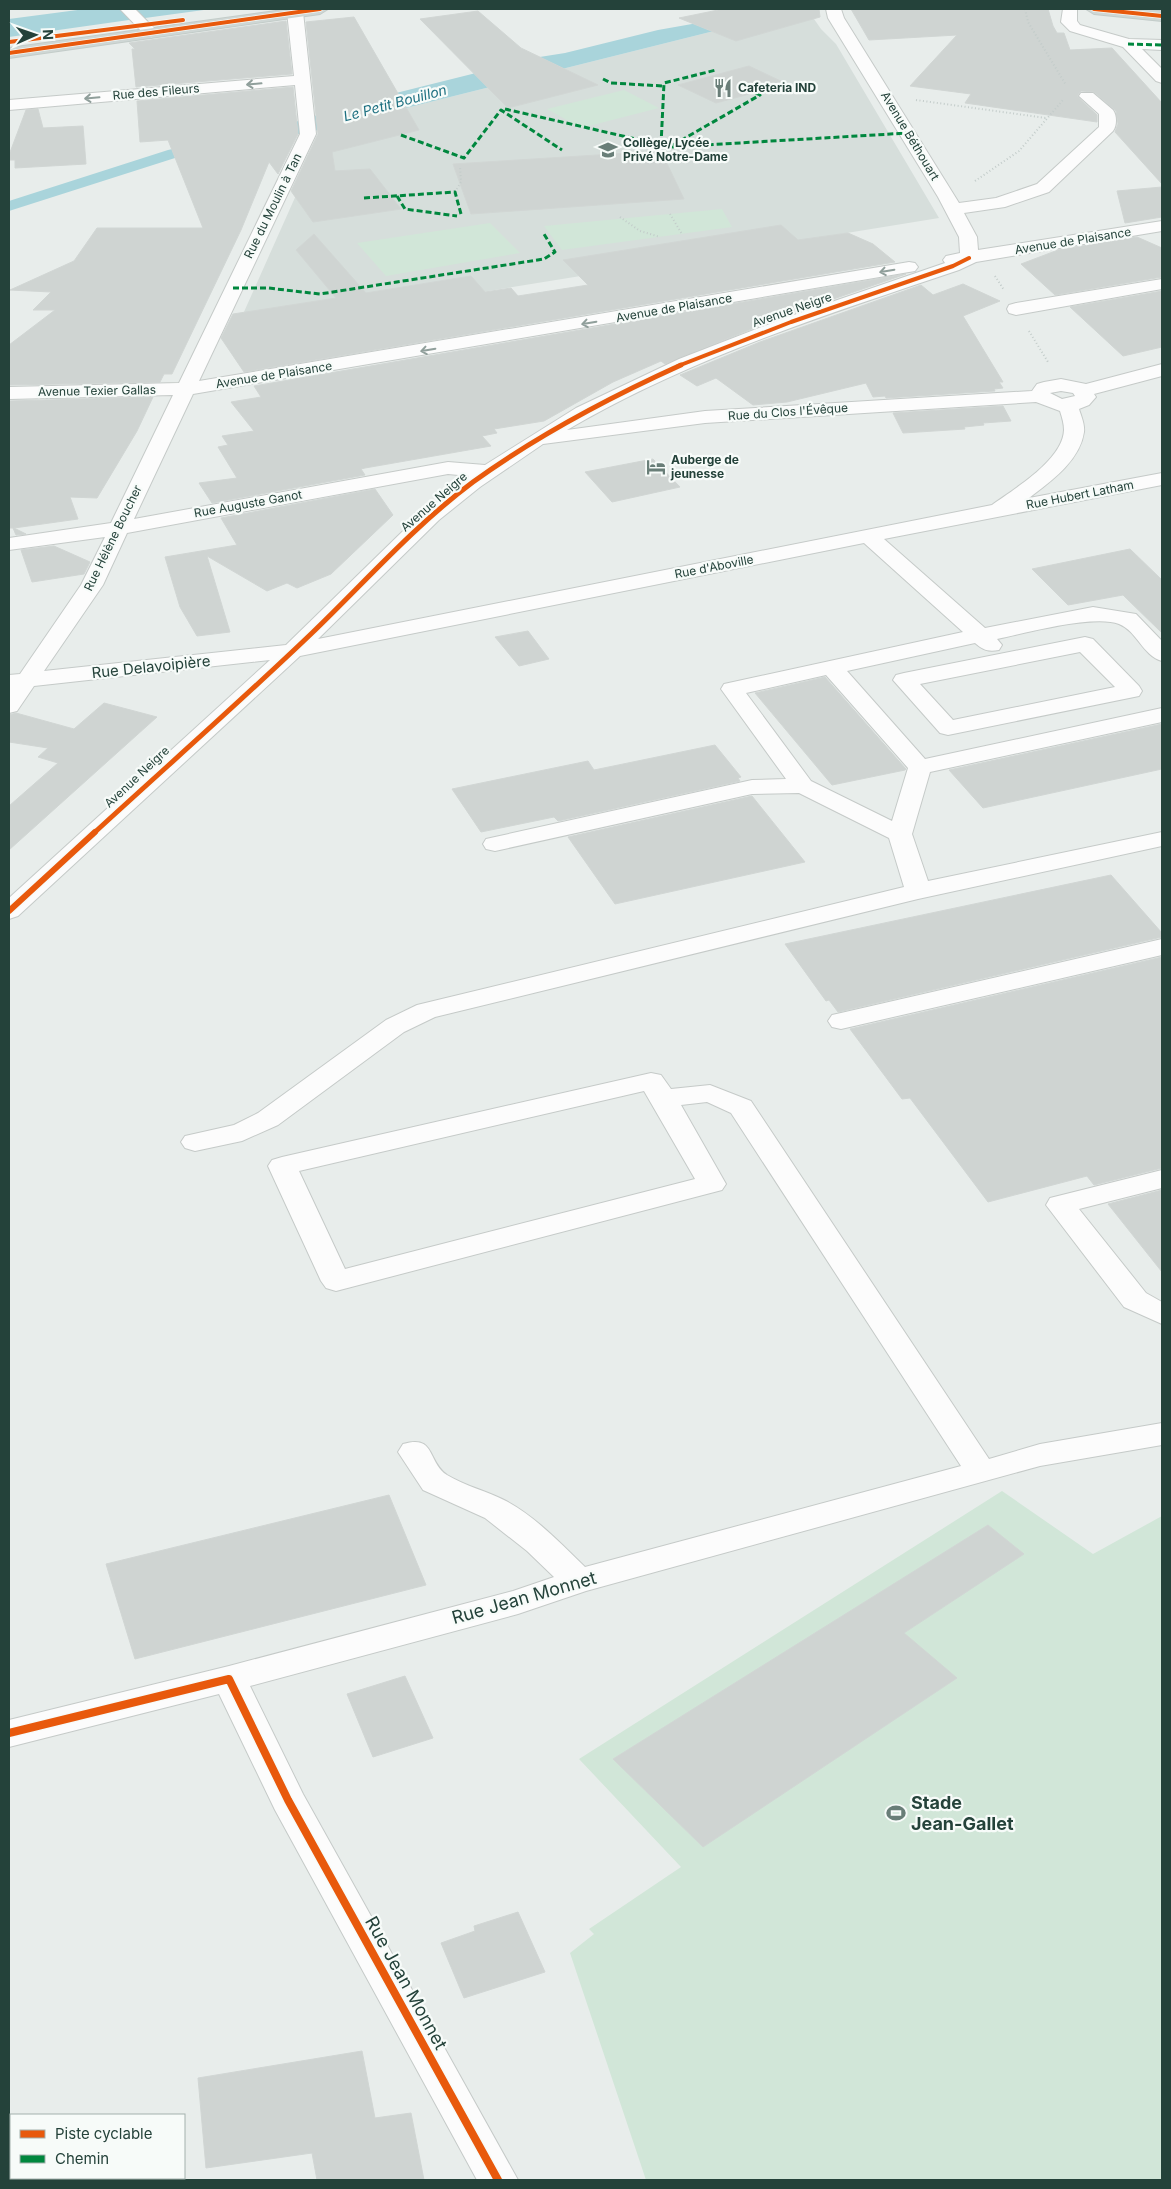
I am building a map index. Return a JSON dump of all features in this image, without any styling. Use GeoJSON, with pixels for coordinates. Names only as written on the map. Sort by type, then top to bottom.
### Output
{"type":"FeatureCollection","features":[{"type":"Feature","properties":{"kind":"main road"},"geometry":{"type":"LineString","coordinates":[[9,53],[320,9]]}},
{"type":"Feature","properties":{"kind":"main road"},"geometry":{"type":"LineString","coordinates":[[1094,9],[1162,16]]}},
{"type":"Feature","properties":{"kind":"street","name":"Avenue Béthouart"},"geometry":{"type":"LineString","coordinates":[[833,9],[836,18],[944,193],[968,237],[969,250]]}},
{"type":"Feature","properties":{"kind":"street"},"geometry":{"type":"LineString","coordinates":[[1070,9],[1069,22],[1075,28],[1128,44],[1162,45]]}},
{"type":"Feature","properties":{"kind":"street","name":"Rue du Moulin à Tan"},"geometry":{"type":"LineString","coordinates":[[185,389],[308,134],[296,12]]}},
{"type":"Feature","properties":{"kind":"street"},"geometry":{"type":"LineString","coordinates":[[132,14],[151,33]]}},
{"type":"Feature","properties":{"kind":"street"},"geometry":{"type":"LineString","coordinates":[[1128,44],[1162,78]]}},
{"type":"Feature","properties":{"kind":"street","name":"Rue des Fileurs"},"geometry":{"type":"LineString","coordinates":[[9,105],[302,80]]}},
{"type":"Feature","properties":{"kind":"street"},"geometry":{"type":"LineString","coordinates":[[885,96],[911,99]]}},
{"type":"Feature","properties":{"kind":"street"},"geometry":{"type":"LineString","coordinates":[[953,209],[999,203],[1043,188],[1108,128],[1107,113],[1087,96]]}},
{"type":"Feature","properties":{"kind":"street","name":"Avenue de Plaisance"},"geometry":{"type":"LineString","coordinates":[[185,389],[238,382],[969,250],[1162,226]]}},
{"type":"Feature","properties":{"kind":"street","name":"Avenue Neigre"},"geometry":{"type":"LineString","coordinates":[[9,911],[250,687],[293,651],[373,572],[452,499],[488,471],[600,402],[697,357],[742,339],[953,266],[969,250]]}},
{"type":"Feature","properties":{"kind":"street"},"geometry":{"type":"LineString","coordinates":[[1016,309],[1162,284]]}},
{"type":"Feature","properties":{"kind":"street"},"geometry":{"type":"LineString","coordinates":[[1076,398],[1162,370]]}},
{"type":"Feature","properties":{"kind":"street","name":"Rue du Clos l'Évêque"},"geometry":{"type":"LineString","coordinates":[[536,440],[705,418],[1041,396],[1040,394],[1044,388],[1054,385],[1074,386],[1076,398]]}},
{"type":"Feature","properties":{"kind":"street","name":"Avenue Texier Gallas"},"geometry":{"type":"LineString","coordinates":[[9,393],[185,389]]}},
{"type":"Feature","properties":{"kind":"street","name":"Rue Hélène Boucher"},"geometry":{"type":"LineString","coordinates":[[9,706],[19,681],[92,585],[185,389]]}},
{"type":"Feature","properties":{"kind":"street","name":"Rue d'Aboville"},"geometry":{"type":"LineString","coordinates":[[293,651],[999,510],[1048,472],[1069,449],[1074,431],[1076,398]]}},
{"type":"Feature","properties":{"kind":"street","name":"Rue Auguste Ganot"},"geometry":{"type":"LineString","coordinates":[[9,544],[120,528],[448,468],[488,471]]}},
{"type":"Feature","properties":{"kind":"street","name":"Rue Hubert Latham"},"geometry":{"type":"LineString","coordinates":[[999,510],[1162,480]]}},
{"type":"Feature","properties":{"kind":"street"},"geometry":{"type":"LineString","coordinates":[[868,536],[1006,660]]}},
{"type":"Feature","properties":{"kind":"street"},"geometry":{"type":"LineString","coordinates":[[803,786],[732,689],[1093,614],[1128,619],[1162,654]]}},
{"type":"Feature","properties":{"kind":"street"},"geometry":{"type":"LineString","coordinates":[[1084,644],[1131,691],[948,728],[904,680],[1006,660],[1084,644]]}},
{"type":"Feature","properties":{"kind":"street","name":"Rue Delavoipière"},"geometry":{"type":"LineString","coordinates":[[19,681],[293,651]]}},
{"type":"Feature","properties":{"kind":"street"},"geometry":{"type":"LineString","coordinates":[[831,667],[920,767]]}},
{"type":"Feature","properties":{"kind":"street"},"geometry":{"type":"LineString","coordinates":[[920,767],[1162,715]]}},
{"type":"Feature","properties":{"kind":"street"},"geometry":{"type":"LineString","coordinates":[[918,891],[900,834],[920,767]]}},
{"type":"Feature","properties":{"kind":"street"},"geometry":{"type":"LineString","coordinates":[[495,844],[752,787],[803,786],[900,834]]}},
{"type":"Feature","properties":{"kind":"street"},"geometry":{"type":"LineString","coordinates":[[195,1142],[242,1132],[268,1119],[395,1026],[426,1011],[918,891],[1162,839]]}},
{"type":"Feature","properties":{"kind":"street"},"geometry":{"type":"LineString","coordinates":[[841,1021],[1162,947]]}},
{"type":"Feature","properties":{"kind":"street"},"geometry":{"type":"LineString","coordinates":[[651,1081],[664,1098],[712,1184],[336,1281],[282,1166],[651,1081]]}},
{"type":"Feature","properties":{"kind":"street"},"geometry":{"type":"LineString","coordinates":[[664,1098],[710,1093],[741,1107],[981,1472]]}},
{"type":"Feature","properties":{"kind":"street"},"geometry":{"type":"LineString","coordinates":[[1162,1179],[1060,1205],[1135,1300],[1162,1314]]}},
{"type":"Feature","properties":{"kind":"street","name":"Rue Jean Monnet"},"geometry":{"type":"LineString","coordinates":[[9,1733],[229,1678],[518,1602],[579,1581],[1040,1455],[1162,1434]]}},
{"type":"Feature","properties":{"kind":"street"},"geometry":{"type":"LineString","coordinates":[[414,1452],[434,1482],[496,1510],[539,1542],[579,1581]]}},
{"type":"Feature","properties":{"kind":"street","name":"Rue Jean Monnet"},"geometry":{"type":"LineString","coordinates":[[229,1678],[288,1800],[498,2180]]}},
{"type":"Feature","properties":{"kind":"path"},"geometry":{"type":"LineString","coordinates":[[1025,9],[1028,22],[1045,54],[1070,92],[1087,96]]}},
{"type":"Feature","properties":{"kind":"path"},"geometry":{"type":"LineString","coordinates":[[944,193],[969,184],[1019,151],[1070,92]]}},
{"type":"Feature","properties":{"kind":"path"},"geometry":{"type":"LineString","coordinates":[[911,99],[1047,119]]}},
{"type":"Feature","properties":{"kind":"path"},"geometry":{"type":"LineString","coordinates":[[455,192],[461,182],[460,166]]}},
{"type":"Feature","properties":{"kind":"path"},"geometry":{"type":"LineString","coordinates":[[670,214],[682,234]]}},
{"type":"Feature","properties":{"kind":"path"},"geometry":{"type":"LineString","coordinates":[[620,217],[640,231],[660,237]]}},
{"type":"Feature","properties":{"kind":"shaded area","name":"Collège/ Lycée Privé Notre-Dame"},"geometry":{"type":"Polygon","coordinates":[[[807,9],[821,29],[836,44],[939,218],[235,332],[326,128],[807,9]]]}},
{"type":"Feature","properties":{"kind":"green space"},"geometry":{"type":"Polygon","coordinates":[[[624,90],[659,108],[581,128],[547,109],[624,90]]]}},
{"type":"Feature","properties":{"kind":"green space"},"geometry":{"type":"Polygon","coordinates":[[[722,209],[732,227],[562,250],[544,226],[722,209]]]}},
{"type":"Feature","properties":{"kind":"green space"},"geometry":{"type":"Polygon","coordinates":[[[490,223],[520,253],[386,276],[357,243],[490,223]]]}},
{"type":"Feature","properties":{"kind":"green space","name":"Stade Jean-Gallet"},"geometry":{"type":"Polygon","coordinates":[[[1002,1491],[1093,1554],[1162,1516],[1162,2180],[646,2180],[570,1953],[594,1934],[589,1929],[681,1867],[579,1759],[1002,1491]]]}},
{"type":"Feature","properties":{"kind":"water"},"geometry":{"type":"Polygon","coordinates":[[[85,9],[211,9],[133,18],[9,37],[9,19],[85,9]]]}},
{"type":"Feature","properties":{"kind":"water","name":"Le Petit Bouillon"},"geometry":{"type":"Polygon","coordinates":[[[768,9],[802,9],[310,132],[309,117],[382,102],[376,98],[472,74],[508,62],[565,53],[658,30],[768,9]]]}},
{"type":"Feature","properties":{"kind":"water"},"geometry":{"type":"Polygon","coordinates":[[[303,120],[305,133],[200,150],[9,211],[9,201],[168,150],[303,120]]]}},
{"type":"Feature","properties":{"kind":"building"},"geometry":{"type":"Polygon","coordinates":[[[723,9],[819,9],[820,17],[736,41],[679,18],[723,9]]]}},
{"type":"Feature","properties":{"kind":"building"},"geometry":{"type":"Polygon","coordinates":[[[851,9],[1048,9],[1053,26],[1057,33],[1064,33],[1070,50],[1112,48],[1162,103],[1162,184],[1115,132],[1118,124],[1116,111],[1094,92],[1081,91],[1077,96],[1097,115],[1097,122],[965,103],[971,94],[910,86],[957,35],[869,40],[851,9]]]}},
{"type":"Feature","properties":{"kind":"building"},"geometry":{"type":"Polygon","coordinates":[[[478,11],[521,48],[598,85],[508,108],[420,19],[478,11]]]}},
{"type":"Feature","properties":{"kind":"building"},"geometry":{"type":"Polygon","coordinates":[[[354,17],[419,130],[332,152],[335,171],[370,169],[401,209],[313,222],[291,191],[318,134],[306,22],[354,17]]]}},
{"type":"Feature","properties":{"kind":"building"},"geometry":{"type":"Polygon","coordinates":[[[286,21],[292,74],[136,87],[132,49],[135,49],[129,43],[286,21]]]}},
{"type":"Feature","properties":{"kind":"building","name":"Cafeteria IND"},"geometry":{"type":"Polygon","coordinates":[[[749,66],[787,84],[716,103],[678,85],[749,66]]]}},
{"type":"Feature","properties":{"kind":"building"},"geometry":{"type":"Polygon","coordinates":[[[293,87],[298,134],[278,174],[269,162],[241,230],[172,374],[164,374],[160,382],[9,385],[9,345],[55,310],[33,310],[51,292],[10,290],[74,261],[97,228],[203,228],[168,140],[140,142],[137,101],[293,87]]]}},
{"type":"Feature","properties":{"kind":"building"},"geometry":{"type":"Polygon","coordinates":[[[38,109],[43,128],[83,126],[86,164],[15,168],[15,160],[9,160],[9,155],[26,110],[38,109]]]}},
{"type":"Feature","properties":{"kind":"building"},"geometry":{"type":"Polygon","coordinates":[[[661,151],[684,199],[471,214],[453,164],[661,151]]]}},
{"type":"Feature","properties":{"kind":"building"},"geometry":{"type":"Polygon","coordinates":[[[1162,187],[1162,217],[1125,223],[1117,191],[1162,187]]]}},
{"type":"Feature","properties":{"kind":"building"},"geometry":{"type":"Polygon","coordinates":[[[781,225],[798,240],[848,233],[873,244],[895,262],[244,372],[221,338],[233,314],[336,298],[296,250],[314,234],[366,293],[471,276],[485,292],[511,288],[518,296],[588,285],[563,260],[781,225]]]}},
{"type":"Feature","properties":{"kind":"building"},"geometry":{"type":"Polygon","coordinates":[[[1137,237],[1162,248],[1162,277],[1055,295],[1021,264],[1058,250],[1137,237]]]}},
{"type":"Feature","properties":{"kind":"building"},"geometry":{"type":"Polygon","coordinates":[[[906,274],[784,316],[665,364],[661,361],[613,382],[544,421],[494,429],[497,433],[482,436],[491,446],[365,468],[361,469],[365,475],[212,503],[199,483],[237,478],[218,447],[228,445],[222,436],[254,431],[231,402],[261,397],[254,386],[906,274]]]}},
{"type":"Feature","properties":{"kind":"building"},"geometry":{"type":"Polygon","coordinates":[[[963,284],[1000,301],[963,316],[1003,382],[999,382],[1003,388],[994,389],[995,391],[886,398],[885,396],[873,397],[866,383],[787,402],[753,405],[716,378],[697,386],[680,375],[760,342],[921,285],[933,295],[963,284]]]}},
{"type":"Feature","properties":{"kind":"building"},"geometry":{"type":"Polygon","coordinates":[[[1162,291],[1162,347],[1123,356],[1070,307],[1162,291]]]}},
{"type":"Feature","properties":{"kind":"building"},"geometry":{"type":"Polygon","coordinates":[[[153,397],[137,431],[97,498],[70,497],[78,519],[14,528],[26,534],[16,535],[13,528],[9,528],[9,401],[153,397]]]}},
{"type":"Feature","properties":{"kind":"building"},"geometry":{"type":"Polygon","coordinates":[[[1003,406],[1011,421],[983,423],[984,425],[964,427],[965,429],[903,433],[893,413],[1003,406]]]}},
{"type":"Feature","properties":{"kind":"building"},"geometry":{"type":"Polygon","coordinates":[[[653,459],[680,487],[612,502],[585,472],[653,459]]]}},
{"type":"Feature","properties":{"kind":"building"},"geometry":{"type":"Polygon","coordinates":[[[375,489],[393,515],[331,574],[297,588],[287,583],[267,591],[207,556],[230,632],[197,636],[180,607],[165,557],[237,545],[221,518],[375,489]]]}},
{"type":"Feature","properties":{"kind":"building"},"geometry":{"type":"Polygon","coordinates":[[[54,546],[90,562],[84,574],[32,582],[21,550],[54,546]]]}},
{"type":"Feature","properties":{"kind":"building"},"geometry":{"type":"Polygon","coordinates":[[[1130,549],[1162,580],[1162,633],[1123,595],[1068,605],[1032,569],[1130,549]]]}},
{"type":"Feature","properties":{"kind":"building"},"geometry":{"type":"Polygon","coordinates":[[[528,631],[549,659],[519,666],[495,637],[528,631]]]}},
{"type":"Feature","properties":{"kind":"building"},"geometry":{"type":"Polygon","coordinates":[[[825,677],[905,770],[832,785],[755,693],[825,677]]]}},
{"type":"Feature","properties":{"kind":"building"},"geometry":{"type":"Polygon","coordinates":[[[104,703],[157,717],[9,850],[9,806],[58,763],[38,757],[48,748],[9,742],[9,715],[16,713],[74,729],[104,703]]]}},
{"type":"Feature","properties":{"kind":"building"},"geometry":{"type":"Polygon","coordinates":[[[1162,724],[1162,769],[983,808],[949,770],[1162,724]]]}},
{"type":"Feature","properties":{"kind":"building"},"geometry":{"type":"Polygon","coordinates":[[[715,745],[741,777],[738,778],[740,781],[558,821],[554,817],[481,832],[452,789],[588,761],[594,770],[715,745]]]}},
{"type":"Feature","properties":{"kind":"building"},"geometry":{"type":"Polygon","coordinates":[[[752,796],[805,862],[615,904],[568,837],[752,796]]]}},
{"type":"Feature","properties":{"kind":"building"},"geometry":{"type":"Polygon","coordinates":[[[1111,875],[1162,933],[1162,937],[838,1012],[829,1000],[826,1001],[785,944],[1111,875]]]}},
{"type":"Feature","properties":{"kind":"building"},"geometry":{"type":"Polygon","coordinates":[[[1162,957],[1162,1168],[1094,1185],[1087,1176],[988,1202],[910,1098],[902,1099],[850,1029],[1162,957]]]}},
{"type":"Feature","properties":{"kind":"building"},"geometry":{"type":"Polygon","coordinates":[[[1162,1190],[1162,1272],[1108,1204],[1162,1190]]]}},
{"type":"Feature","properties":{"kind":"building"},"geometry":{"type":"Polygon","coordinates":[[[389,1495],[426,1585],[135,1659],[106,1564],[389,1495]]]}},
{"type":"Feature","properties":{"kind":"building"},"geometry":{"type":"Polygon","coordinates":[[[988,1525],[1024,1554],[904,1633],[957,1678],[703,1847],[613,1759],[988,1525]]]}},
{"type":"Feature","properties":{"kind":"building"},"geometry":{"type":"Polygon","coordinates":[[[405,1676],[433,1738],[373,1757],[347,1694],[405,1676]]]}},
{"type":"Feature","properties":{"kind":"building"},"geometry":{"type":"Polygon","coordinates":[[[518,1912],[545,1972],[464,1998],[441,1943],[475,1931],[474,1926],[518,1912]]]}},
{"type":"Feature","properties":{"kind":"building"},"geometry":{"type":"Polygon","coordinates":[[[362,2051],[375,2118],[411,2113],[424,2180],[317,2180],[312,2153],[206,2168],[198,2078],[362,2051]]]}},
{"type":"Feature","properties":{"kind":"marked path"},"geometry":{"type":"LineString","coordinates":[[1128,44],[1162,45]]}},
{"type":"Feature","properties":{"kind":"marked path"},"geometry":{"type":"LineString","coordinates":[[661,145],[664,83],[716,70]]}},
{"type":"Feature","properties":{"kind":"marked path"},"geometry":{"type":"LineString","coordinates":[[603,79],[611,83],[663,86]]}},
{"type":"Feature","properties":{"kind":"marked path"},"geometry":{"type":"LineString","coordinates":[[673,145],[760,95],[751,91]]}},
{"type":"Feature","properties":{"kind":"marked path"},"geometry":{"type":"LineString","coordinates":[[505,109],[671,147],[908,133]]}},
{"type":"Feature","properties":{"kind":"marked path"},"geometry":{"type":"LineString","coordinates":[[401,135],[464,158],[501,110],[562,150]]}},
{"type":"Feature","properties":{"kind":"marked path"},"geometry":{"type":"LineString","coordinates":[[364,198],[455,192],[461,214]]}},
{"type":"Feature","properties":{"kind":"marked path"},"geometry":{"type":"LineString","coordinates":[[397,196],[405,209],[457,216]]}},
{"type":"Feature","properties":{"kind":"marked path"},"geometry":{"type":"LineString","coordinates":[[233,288],[268,288],[320,294],[544,259],[555,252],[544,234]]}},
{"type":"Feature","properties":{"kind":"cycle path"},"geometry":{"type":"LineString","coordinates":[[9,53],[320,9]]}},
{"type":"Feature","properties":{"kind":"cycle path"},"geometry":{"type":"LineString","coordinates":[[1094,9],[1162,16]]}},
{"type":"Feature","properties":{"kind":"cycle path"},"geometry":{"type":"LineString","coordinates":[[9,42],[183,20]]}},
{"type":"Feature","properties":{"kind":"cycle path"},"geometry":{"type":"LineString","coordinates":[[9,911],[293,651],[432,516],[463,490],[503,461],[583,412],[685,363],[791,322],[953,266],[969,258]]}},
{"type":"Feature","properties":{"kind":"cycle path"},"geometry":{"type":"LineString","coordinates":[[9,1733],[229,1679],[288,1800],[498,2180]]}},
{"type":"Feature","properties":{"kind":"place","name":"Cafeteria IND"},"geometry":{"type":"Point","coordinates":[723,88]}},
{"type":"Feature","properties":{"kind":"place","name":"Collège/ Lycée Privé Notre-Dame"},"geometry":{"type":"Point","coordinates":[608,150]}},
{"type":"Feature","properties":{"kind":"place","name":"Auberge de jeunesse"},"geometry":{"type":"Point","coordinates":[656,467]}},
{"type":"Feature","properties":{"kind":"place","name":"Stade Jean-Gallet"},"geometry":{"type":"Point","coordinates":[896,1813]}}]}
